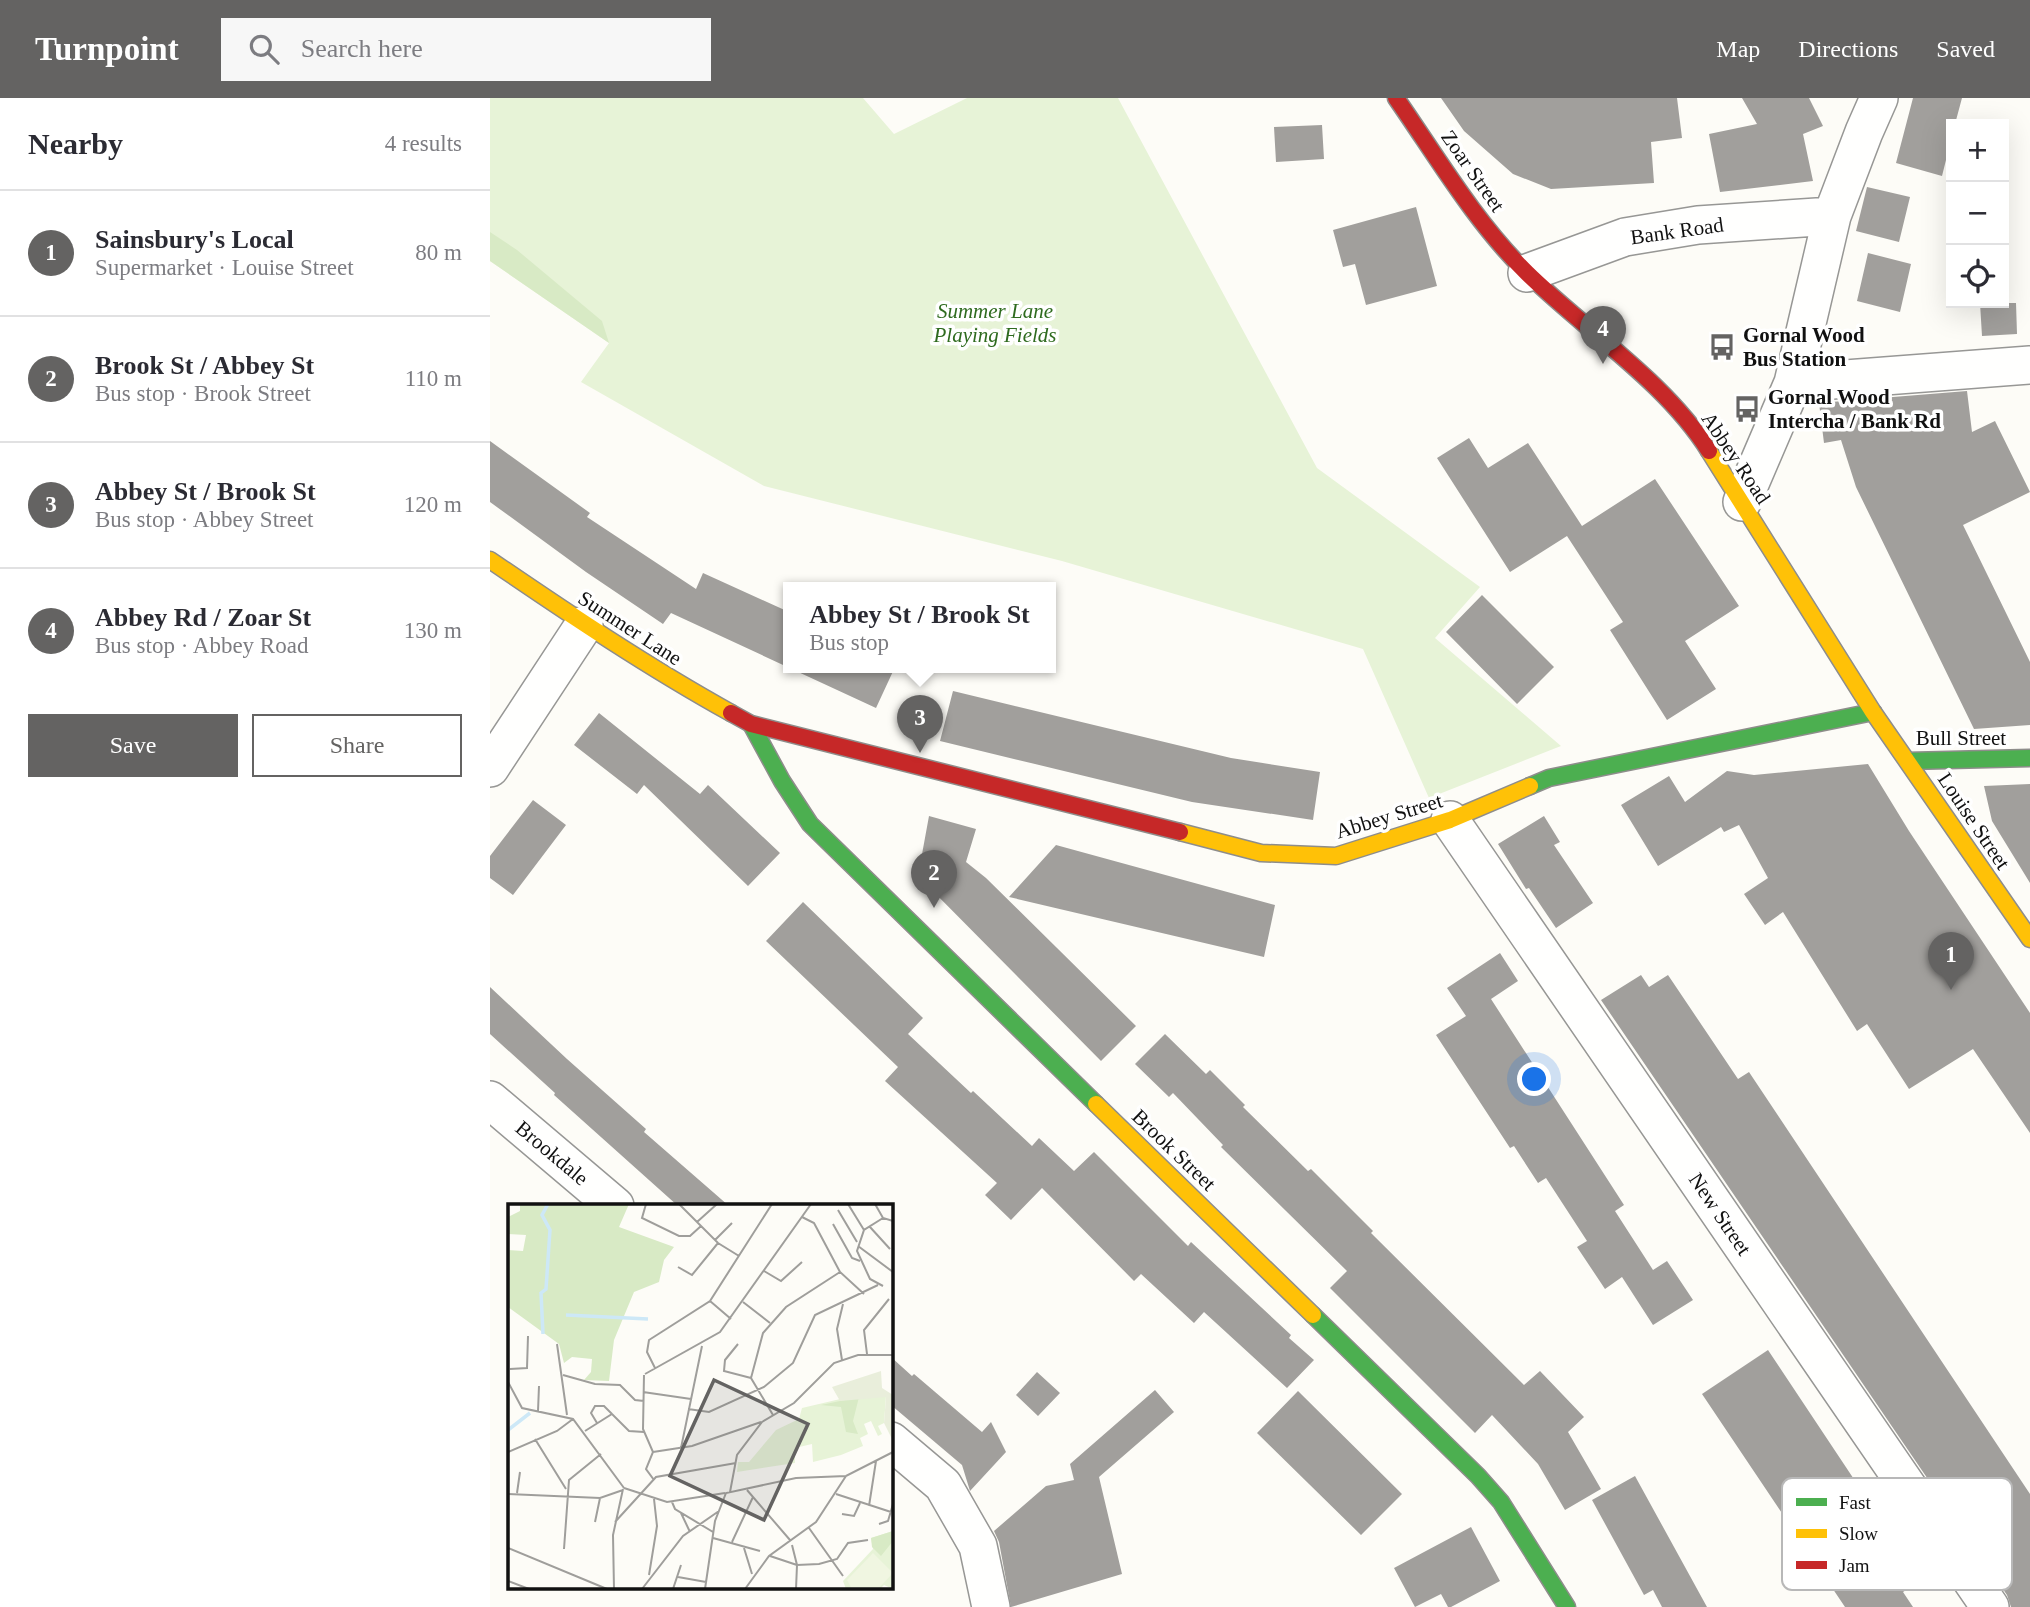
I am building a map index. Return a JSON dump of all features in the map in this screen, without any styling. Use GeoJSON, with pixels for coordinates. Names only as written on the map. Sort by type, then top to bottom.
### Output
{"type":"FeatureCollection","features":[{"type":"Feature","properties":{"kind":"street","name":"Zoar Street"},"geometry":{"type":"LineString","coordinates":[[1396,98],[1491,234]]}},
{"type":"Feature","properties":{"kind":"street"},"geometry":{"type":"LineString","coordinates":[[1742,502],[1793,383],[1832,216],[1879,98]]}},
{"type":"Feature","properties":{"kind":"street","name":"Bank Road"},"geometry":{"type":"LineString","coordinates":[[1527,273],[1625,237],[1698,225],[1832,216]]}},
{"type":"Feature","properties":{"kind":"street","name":"Abbey Road"},"geometry":{"type":"LineString","coordinates":[[1491,234],[1527,273],[1652,384],[1701,438],[1874,712]]}},
{"type":"Feature","properties":{"kind":"street"},"geometry":{"type":"LineString","coordinates":[[1793,383],[2030,365]]}},
{"type":"Feature","properties":{"kind":"street","name":"Summer Lane"},"geometry":{"type":"LineString","coordinates":[[490,560],[584,625],[668,678],[751,724]]}},
{"type":"Feature","properties":{"kind":"street"},"geometry":{"type":"LineString","coordinates":[[490,768],[584,625]]}},
{"type":"Feature","properties":{"kind":"street","name":"Bull Street"},"geometry":{"type":"LineString","coordinates":[[1874,712],[1908,761],[2030,758]]}},
{"type":"Feature","properties":{"kind":"street","name":"Abbey Street"},"geometry":{"type":"LineString","coordinates":[[751,724],[1261,853],[1336,856],[1450,820],[1549,778],[1874,712]]}},
{"type":"Feature","properties":{"kind":"street","name":"Brook Street"},"geometry":{"type":"LineString","coordinates":[[751,724],[782,781],[810,824],[1478,1476],[1501,1502],[1567,1607]]}},
{"type":"Feature","properties":{"kind":"street","name":"Louise Street"},"geometry":{"type":"LineString","coordinates":[[1908,761],[2030,939]]}},
{"type":"Feature","properties":{"kind":"street","name":"New Street"},"geometry":{"type":"LineString","coordinates":[[1450,820],[1901,1478]]}},
{"type":"Feature","properties":{"kind":"street","name":"Brookdale"},"geometry":{"type":"LineString","coordinates":[[490,1100],[613,1204]]}},
{"type":"Feature","properties":{"kind":"street"},"geometry":{"type":"LineString","coordinates":[[892,1442],[943,1485],[978,1546],[991,1607]]}},
{"type":"Feature","properties":{"kind":"street","name":"New Street"},"geometry":{"type":"LineString","coordinates":[[1978,1590],[1990,1607]]}},
{"type":"Feature","properties":{"kind":"green space","name":"Summer Lane Playing Fields"},"geometry":{"type":"Polygon","coordinates":[[[490,98],[863,98],[894,134],[967,98],[1118,98],[1317,468],[1480,587],[1435,638],[1561,746],[1429,798],[1363,649],[1062,561],[764,486],[581,382],[609,343],[490,261],[490,98]]]}},
{"type":"Feature","properties":{"kind":"green space"},"geometry":{"type":"Polygon","coordinates":[[[490,232],[517,250],[602,321],[609,343],[490,261],[490,232]]]}},
{"type":"Feature","properties":{"kind":"building"},"geometry":{"type":"Polygon","coordinates":[[[1441,98],[1677,98],[1682,138],[1651,142],[1654,183],[1551,189],[1513,174],[1464,131],[1441,98]]]}},
{"type":"Feature","properties":{"kind":"building"},"geometry":{"type":"Polygon","coordinates":[[[1742,98],[1809,98],[1823,126],[1803,134],[1813,181],[1720,192],[1709,134],[1757,124],[1742,98]]]}},
{"type":"Feature","properties":{"kind":"building"},"geometry":{"type":"Polygon","coordinates":[[[1913,98],[1962,98],[1956,119],[1946,119],[1946,160],[1942,176],[1896,163],[1913,98]]]}},
{"type":"Feature","properties":{"kind":"building"},"geometry":{"type":"Polygon","coordinates":[[[1322,125],[1324,159],[1276,162],[1274,127],[1322,125]]]}},
{"type":"Feature","properties":{"kind":"building"},"geometry":{"type":"Polygon","coordinates":[[[1867,187],[1910,197],[1899,242],[1856,231],[1867,187]]]}},
{"type":"Feature","properties":{"kind":"building"},"geometry":{"type":"Polygon","coordinates":[[[1416,207],[1437,286],[1366,305],[1355,264],[1343,267],[1333,230],[1416,207]]]}},
{"type":"Feature","properties":{"kind":"building"},"geometry":{"type":"Polygon","coordinates":[[[1868,253],[1911,264],[1900,312],[1857,301],[1868,253]]]}},
{"type":"Feature","properties":{"kind":"building"},"geometry":{"type":"Polygon","coordinates":[[[2009,303],[2016,303],[2017,334],[1982,336],[1980,308],[2009,308],[2009,303]]]}},
{"type":"Feature","properties":{"kind":"building"},"geometry":{"type":"Polygon","coordinates":[[[1967,391],[1972,432],[1995,421],[2030,492],[1963,525],[2030,662],[2030,725],[1974,729],[1856,487],[1841,440],[1824,443],[1819,403],[1967,391]]]}},
{"type":"Feature","properties":{"kind":"building"},"geometry":{"type":"Polygon","coordinates":[[[1469,438],[1488,468],[1528,443],[1582,526],[1655,479],[1739,606],[1685,641],[1716,689],[1667,720],[1610,630],[1623,622],[1567,536],[1510,572],[1437,458],[1469,438]]]}},
{"type":"Feature","properties":{"kind":"building"},"geometry":{"type":"Polygon","coordinates":[[[490,441],[590,513],[587,517],[696,589],[703,573],[783,609],[783,665],[671,613],[663,624],[490,502],[490,441]]]}},
{"type":"Feature","properties":{"kind":"building"},"geometry":{"type":"Polygon","coordinates":[[[1482,595],[1554,667],[1517,704],[1446,632],[1482,595]]]}},
{"type":"Feature","properties":{"kind":"building"},"geometry":{"type":"Polygon","coordinates":[[[800,673],[892,673],[876,708],[800,673]]]}},
{"type":"Feature","properties":{"kind":"building"},"geometry":{"type":"Polygon","coordinates":[[[953,691],[1231,758],[1320,772],[1313,820],[1192,802],[940,741],[953,691]]]}},
{"type":"Feature","properties":{"kind":"building"},"geometry":{"type":"Polygon","coordinates":[[[599,713],[700,794],[708,785],[780,853],[748,886],[644,785],[637,794],[574,745],[599,713]]]}},
{"type":"Feature","properties":{"kind":"building"},"geometry":{"type":"Polygon","coordinates":[[[1868,764],[1909,831],[2030,1013],[2030,1133],[1973,1049],[1909,1089],[1867,1024],[1857,1031],[1783,912],[1765,925],[1744,894],[1768,878],[1739,825],[1724,832],[1721,827],[1658,866],[1621,805],[1669,776],[1685,802],[1727,771],[1754,775],[1868,764]]]}},
{"type":"Feature","properties":{"kind":"building"},"geometry":{"type":"Polygon","coordinates":[[[2030,784],[2030,883],[1992,821],[1984,786],[2030,784]]]}},
{"type":"Feature","properties":{"kind":"building"},"geometry":{"type":"Polygon","coordinates":[[[533,800],[566,825],[513,895],[490,878],[490,856],[533,800]]]}},
{"type":"Feature","properties":{"kind":"building"},"geometry":{"type":"Polygon","coordinates":[[[929,816],[976,829],[966,862],[986,878],[1136,1026],[1101,1061],[918,876],[929,816]]]}},
{"type":"Feature","properties":{"kind":"building"},"geometry":{"type":"Polygon","coordinates":[[[1544,816],[1560,842],[1554,845],[1593,903],[1556,928],[1529,888],[1526,889],[1498,844],[1544,816]]]}},
{"type":"Feature","properties":{"kind":"building"},"geometry":{"type":"Polygon","coordinates":[[[1056,845],[1275,905],[1264,957],[1009,897],[1056,845]]]}},
{"type":"Feature","properties":{"kind":"building"},"geometry":{"type":"Polygon","coordinates":[[[803,902],[923,1018],[908,1034],[971,1093],[973,1091],[1032,1146],[1039,1138],[1074,1171],[1094,1152],[1188,1246],[1191,1242],[1291,1335],[1289,1338],[1314,1360],[1287,1388],[1204,1312],[1194,1323],[1141,1274],[1134,1281],[1042,1188],[1011,1220],[985,1195],[997,1183],[885,1081],[898,1067],[766,941],[803,902]]]}},
{"type":"Feature","properties":{"kind":"building"},"geometry":{"type":"Polygon","coordinates":[[[1500,953],[1518,981],[1491,999],[1624,1205],[1615,1211],[1653,1270],[1667,1261],[1693,1300],[1653,1325],[1622,1277],[1605,1289],[1577,1247],[1587,1241],[1546,1178],[1538,1183],[1514,1146],[1510,1148],[1436,1035],[1466,1016],[1447,988],[1500,953]]]}},
{"type":"Feature","properties":{"kind":"building"},"geometry":{"type":"Polygon","coordinates":[[[1641,975],[1649,987],[1668,975],[1738,1079],[1749,1072],[2030,1494],[2030,1607],[2011,1607],[2004,1590],[2012,1590],[2012,1478],[1927,1478],[1601,1000],[1641,975]]]}},
{"type":"Feature","properties":{"kind":"building"},"geometry":{"type":"Polygon","coordinates":[[[490,987],[646,1129],[644,1132],[727,1204],[676,1204],[490,1034],[490,987]]]}},
{"type":"Feature","properties":{"kind":"building"},"geometry":{"type":"Polygon","coordinates":[[[1165,1034],[1206,1074],[1210,1070],[1245,1105],[1243,1107],[1308,1171],[1311,1169],[1373,1231],[1371,1233],[1524,1385],[1540,1371],[1584,1417],[1568,1432],[1601,1489],[1565,1510],[1538,1464],[1492,1415],[1475,1433],[1330,1288],[1347,1271],[1221,1147],[1223,1145],[1173,1093],[1169,1097],[1135,1064],[1165,1034]]]}},
{"type":"Feature","properties":{"kind":"building"},"geometry":{"type":"Polygon","coordinates":[[[1768,1350],[1853,1478],[1782,1478],[1782,1513],[1702,1394],[1768,1350]]]}},
{"type":"Feature","properties":{"kind":"building"},"geometry":{"type":"Polygon","coordinates":[[[892,1358],[982,1432],[991,1422],[1006,1452],[970,1491],[962,1465],[892,1406],[892,1358]]]}},
{"type":"Feature","properties":{"kind":"building"},"geometry":{"type":"Polygon","coordinates":[[[1037,1372],[1060,1393],[1038,1416],[1016,1395],[1037,1372]]]}},
{"type":"Feature","properties":{"kind":"building"},"geometry":{"type":"Polygon","coordinates":[[[1155,1390],[1174,1412],[1099,1477],[1122,1574],[1011,1607],[999,1542],[994,1531],[1046,1486],[1074,1480],[1070,1464],[1155,1390]]]}},
{"type":"Feature","properties":{"kind":"building"},"geometry":{"type":"Polygon","coordinates":[[[1298,1391],[1402,1494],[1361,1535],[1257,1433],[1298,1391]]]}},
{"type":"Feature","properties":{"kind":"building"},"geometry":{"type":"Polygon","coordinates":[[[1635,1476],[1707,1607],[1662,1607],[1653,1590],[1644,1595],[1592,1500],[1635,1476]]]}},
{"type":"Feature","properties":{"kind":"building"},"geometry":{"type":"Polygon","coordinates":[[[1471,1527],[1500,1581],[1451,1607],[1448,1607],[1441,1594],[1415,1607],[1394,1568],[1471,1527]]]}},
{"type":"Feature","properties":{"kind":"building"},"geometry":{"type":"Polygon","coordinates":[[[1834,1590],[1906,1590],[1903,1592],[1913,1607],[1845,1607],[1834,1590]]]}},
{"type":"Feature","properties":{"kind":"traffic: fast"},"geometry":{"type":"LineString","coordinates":[[1530,786],[1549,778],[1873,712]]}},
{"type":"Feature","properties":{"kind":"traffic: fast"},"geometry":{"type":"LineString","coordinates":[[751,724],[782,781],[810,824],[1096,1104]]}},
{"type":"Feature","properties":{"kind":"traffic: fast"},"geometry":{"type":"LineString","coordinates":[[1908,761],[2030,758]]}},
{"type":"Feature","properties":{"kind":"traffic: fast"},"geometry":{"type":"LineString","coordinates":[[1313,1315],[1478,1476],[1501,1502],[1567,1607]]}},
{"type":"Feature","properties":{"kind":"traffic: slow"},"geometry":{"type":"LineString","coordinates":[[1709,451],[1873,712],[2030,939]]}},
{"type":"Feature","properties":{"kind":"traffic: slow"},"geometry":{"type":"LineString","coordinates":[[490,560],[639,659],[731,713]]}},
{"type":"Feature","properties":{"kind":"traffic: slow"},"geometry":{"type":"LineString","coordinates":[[1180,832],[1261,853],[1336,856],[1450,820],[1530,786]]}},
{"type":"Feature","properties":{"kind":"traffic: slow"},"geometry":{"type":"LineString","coordinates":[[1096,1104],[1313,1315]]}},
{"type":"Feature","properties":{"kind":"traffic: jam"},"geometry":{"type":"LineString","coordinates":[[1396,98],[1457,188],[1508,253],[1550,294],[1648,379],[1671,402],[1709,451]]}},
{"type":"Feature","properties":{"kind":"traffic: jam"},"geometry":{"type":"LineString","coordinates":[[731,713],[751,724],[1180,832]]}},
{"type":"Feature","properties":{"kind":"place","name":"Gornal Wood Bus Station"},"geometry":{"type":"Point","coordinates":[1722,347]}},
{"type":"Feature","properties":{"kind":"place","name":"Abbey Rd / Zoar St"},"geometry":{"type":"Point","coordinates":[1603,364]}},
{"type":"Feature","properties":{"kind":"place","name":"Gornal Wood Intercha / Bank Rd"},"geometry":{"type":"Point","coordinates":[1747,409]}},
{"type":"Feature","properties":{"kind":"place","name":"Abbey St / Brook St"},"geometry":{"type":"Point","coordinates":[920,753]}},
{"type":"Feature","properties":{"kind":"place","name":"Brook St / Abbey St"},"geometry":{"type":"Point","coordinates":[934,908]}},
{"type":"Feature","properties":{"kind":"place","name":"Sainsbury's Local"},"geometry":{"type":"Point","coordinates":[1951,990]}}]}
